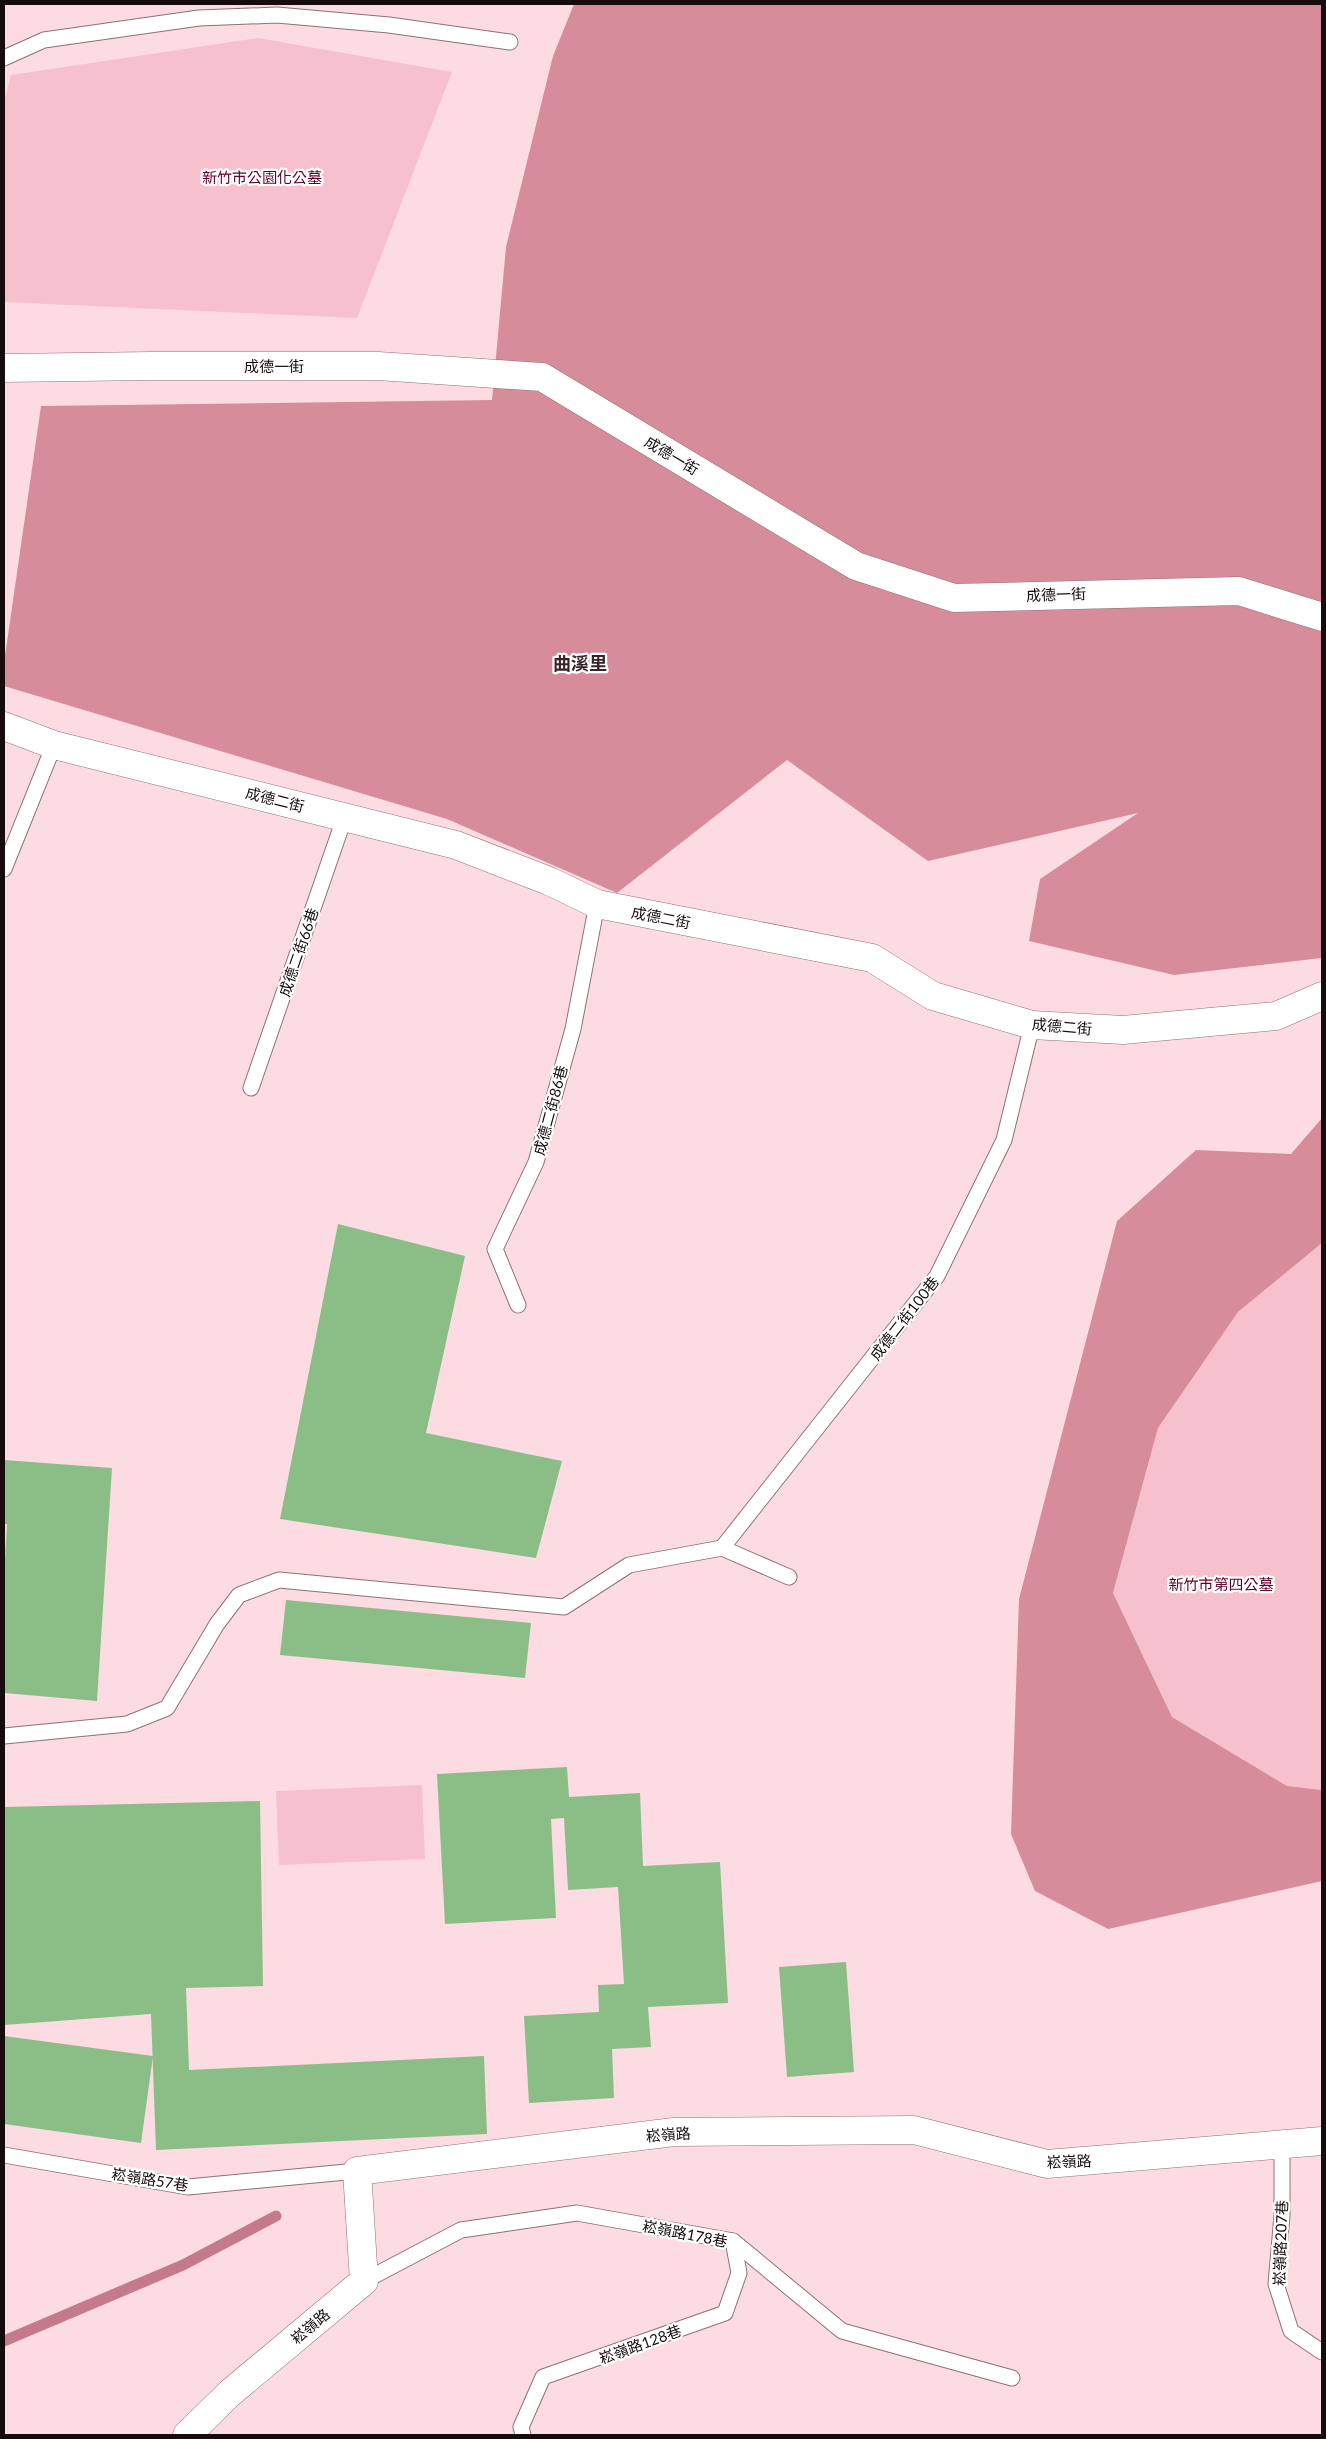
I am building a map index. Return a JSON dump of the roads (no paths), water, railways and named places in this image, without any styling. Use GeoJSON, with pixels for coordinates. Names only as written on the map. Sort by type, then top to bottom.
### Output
{"type":"FeatureCollection","features":[{"type":"Feature","properties":{"kind":"street","name":"成德一街"},"geometry":{"type":"LineString","coordinates":[[4,368],[378,366],[542,377],[856,566],[954,598],[1239,591],[1322,617]]}},
{"type":"Feature","properties":{"kind":"street","name":"成德二街"},"geometry":{"type":"LineString","coordinates":[[4,726],[54,745],[456,845],[549,881],[597,904],[872,958],[934,996],[1032,1025],[1123,1030],[1276,1016],[1322,996]]}},
{"type":"Feature","properties":{"kind":"street","name":"崧嶺路"},"geometry":{"type":"LineString","coordinates":[[357,2171],[674,2132],[914,2130],[1047,2164],[1322,2141]]}},
{"type":"Feature","properties":{"kind":"street"},"geometry":{"type":"LineString","coordinates":[[357,2171],[364,2281]]}},
{"type":"Feature","properties":{"kind":"street","name":"崧嶺路"},"geometry":{"type":"LineString","coordinates":[[187,2435],[230,2393],[364,2281]]}},
{"type":"Feature","properties":{"kind":"lane"},"geometry":{"type":"LineString","coordinates":[[4,58],[44,40],[199,18],[277,15],[389,24],[510,42]]}},
{"type":"Feature","properties":{"kind":"lane"},"geometry":{"type":"LineString","coordinates":[[4,869],[54,745]]}},
{"type":"Feature","properties":{"kind":"lane","name":"成德二街66巷"},"geometry":{"type":"LineString","coordinates":[[252,1088],[345,816]]}},
{"type":"Feature","properties":{"kind":"lane","name":"成德二街86巷"},"geometry":{"type":"LineString","coordinates":[[518,1305],[495,1249],[536,1162],[573,1029],[597,904]]}},
{"type":"Feature","properties":{"kind":"lane","name":"成德二街100巷"},"geometry":{"type":"LineString","coordinates":[[722,1548],[937,1276],[1004,1140],[1032,1025]]}},
{"type":"Feature","properties":{"kind":"lane"},"geometry":{"type":"LineString","coordinates":[[4,1736],[127,1724],[166,1708],[217,1624],[239,1595],[279,1580],[564,1607],[628,1565],[722,1548],[789,1577]]}},
{"type":"Feature","properties":{"kind":"lane","name":"崧嶺路207巷"},"geometry":{"type":"LineString","coordinates":[[1282,2145],[1282,2215],[1276,2284],[1291,2331],[1322,2352]]}},
{"type":"Feature","properties":{"kind":"lane","name":"崧嶺路57巷"},"geometry":{"type":"LineString","coordinates":[[4,2155],[188,2187],[357,2171]]}},
{"type":"Feature","properties":{"kind":"lane","name":"崧嶺路178巷"},"geometry":{"type":"LineString","coordinates":[[364,2281],[461,2230],[577,2213],[733,2241],[842,2331],[1012,2378]]}},
{"type":"Feature","properties":{"kind":"lane","name":"崧嶺路128巷"},"geometry":{"type":"LineString","coordinates":[[523,2435],[521,2426],[543,2377],[639,2345],[725,2313],[739,2273],[733,2241]]}},
{"type":"Feature","properties":{"kind":"waterway"},"geometry":{"type":"LineString","coordinates":[[4,2341],[183,2265],[276,2216]]}},
{"type":"Feature","properties":{"kind":"district","name":"曲溪里"},"geometry":{"type":"Point","coordinates":[580,663]}},
{"type":"Feature","properties":{"kind":"park label","name":"新竹市公園化公墓"},"geometry":{"type":"Point","coordinates":[262,177]}},
{"type":"Feature","properties":{"kind":"park label","name":"新竹市第四公墓"},"geometry":{"type":"Point","coordinates":[1221,1584]}}]}
